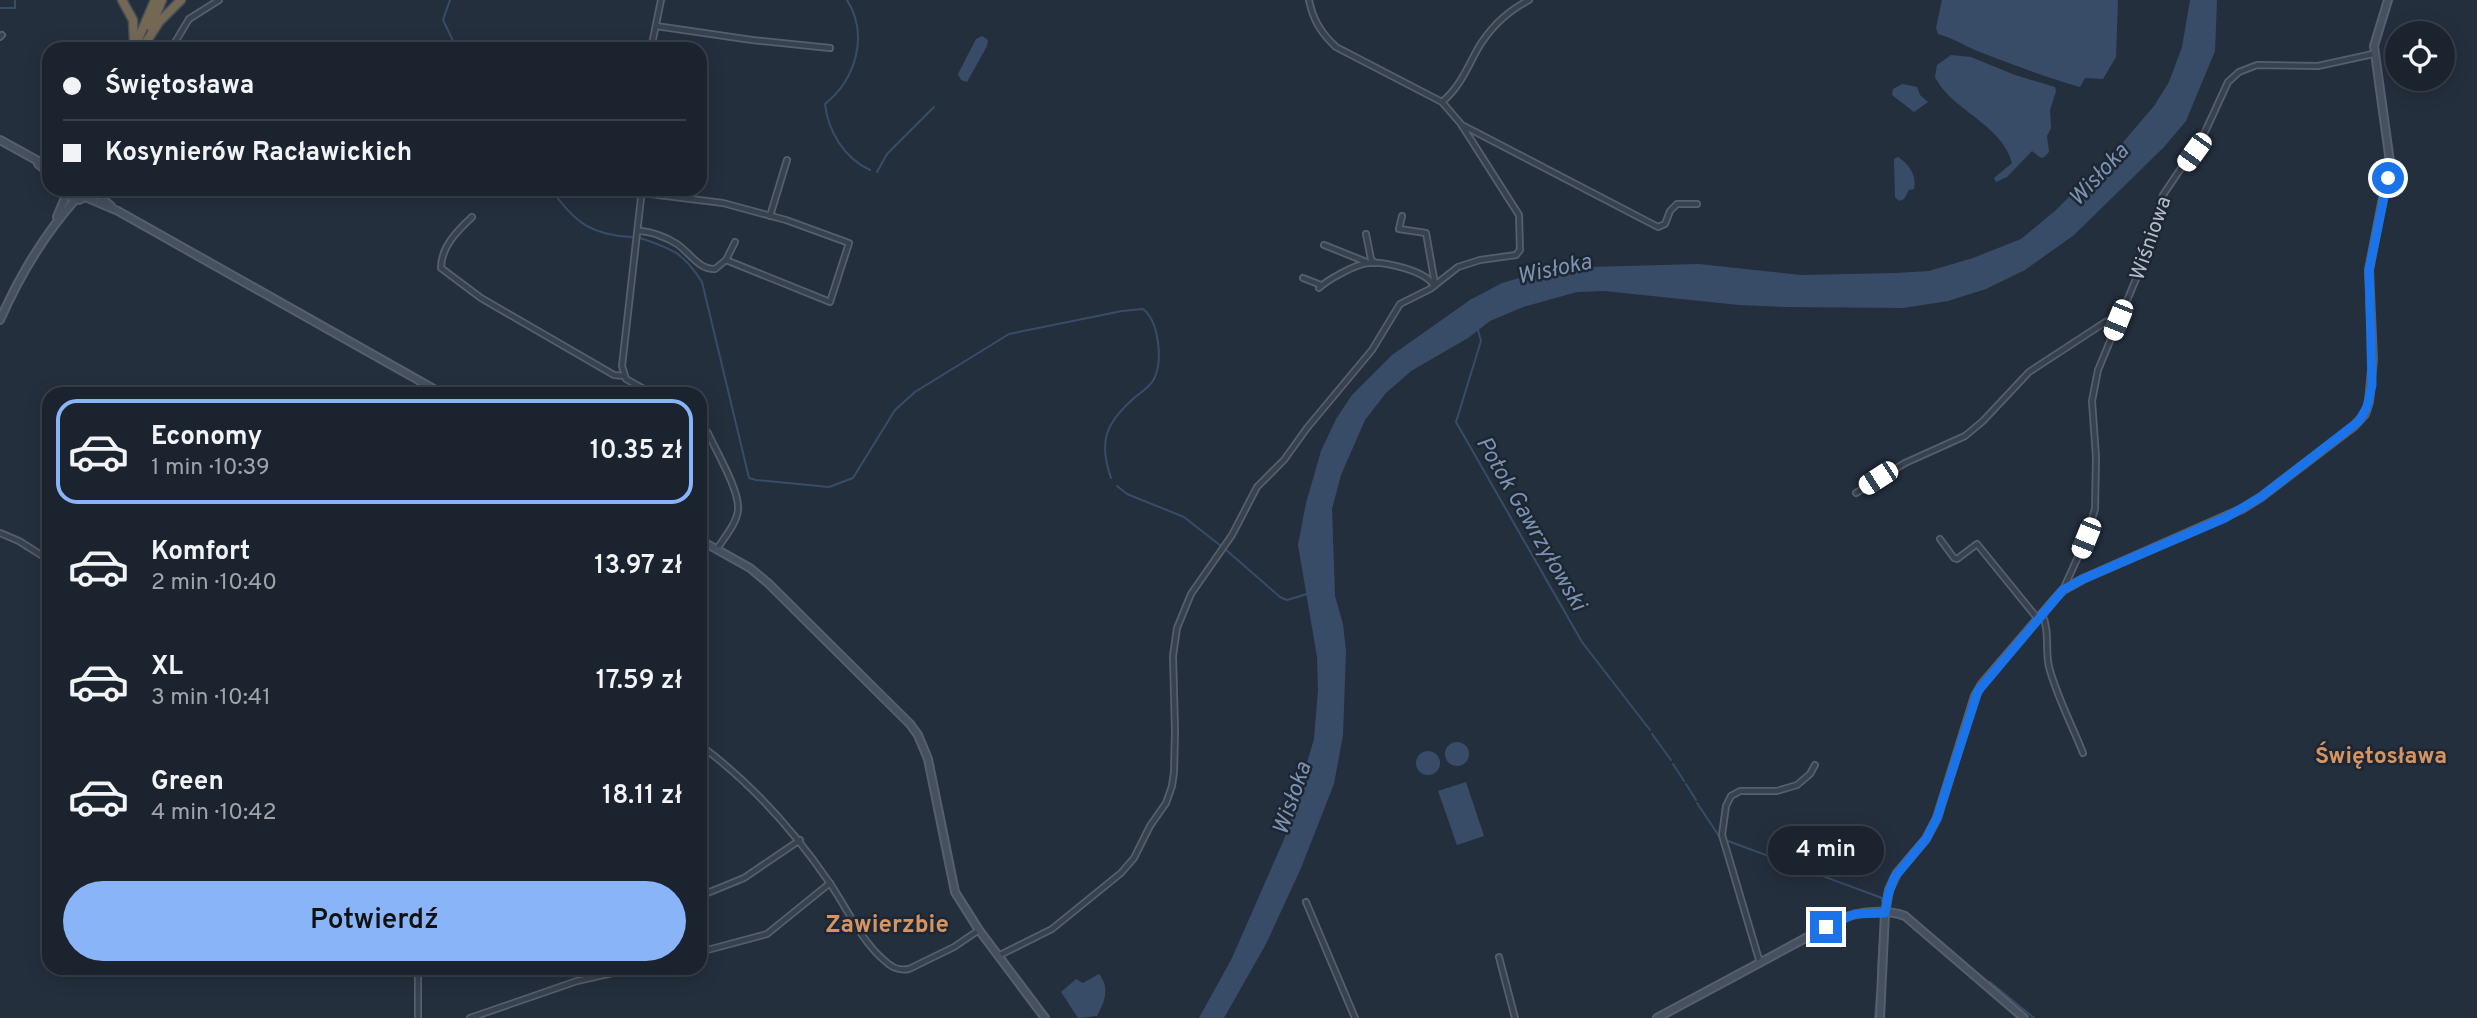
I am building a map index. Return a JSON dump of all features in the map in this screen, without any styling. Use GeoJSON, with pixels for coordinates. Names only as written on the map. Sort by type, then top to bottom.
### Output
{"type":"FeatureCollection","features":[{"type":"Feature","properties":{"kind":"highway"},"geometry":{"type":"LineString","coordinates":[[122,0],[135,26],[137,42]]}},
{"type":"Feature","properties":{"kind":"highway"},"geometry":{"type":"LineString","coordinates":[[140,42],[155,0]]}},
{"type":"Feature","properties":{"kind":"highway"},"geometry":{"type":"LineString","coordinates":[[141,42],[162,0]]}},
{"type":"Feature","properties":{"kind":"highway"},"geometry":{"type":"LineString","coordinates":[[143,42],[181,0]]}},
{"type":"Feature","properties":{"kind":"street"},"geometry":{"type":"LineString","coordinates":[[175,42],[189,19],[219,0]]}},
{"type":"Feature","properties":{"kind":"street"},"geometry":{"type":"LineString","coordinates":[[653,42],[661,0]]}},
{"type":"Feature","properties":{"kind":"street"},"geometry":{"type":"LineString","coordinates":[[998,956],[1052,929],[1121,873],[1134,858],[1150,826],[1166,803],[1172,786],[1175,731],[1174,645],[1177,628],[1188,600],[1202,576],[1233,535],[1257,486],[1284,460],[1307,428],[1373,350],[1401,304],[1435,286],[1465,265],[1517,255],[1520,250],[1519,215],[1461,124],[1442,102],[1336,47],[1323,35],[1313,18],[1309,0]]}},
{"type":"Feature","properties":{"kind":"street"},"geometry":{"type":"LineString","coordinates":[[1442,102],[1454,91],[1490,32],[1505,16],[1529,0]]}},
{"type":"Feature","properties":{"kind":"street"},"geometry":{"type":"LineString","coordinates":[[1880,1018],[1888,895],[1894,878],[1926,839],[1937,818],[1978,691],[2063,590],[2242,509],[2337,439],[2365,414],[2372,372],[2369,270],[2390,157],[2373,54],[2375,37],[2388,0]]}},
{"type":"Feature","properties":{"kind":"street"},"geometry":{"type":"LineString","coordinates":[[656,26],[830,48]]}},
{"type":"Feature","properties":{"kind":"street","name":"Wiśniowa"},"geometry":{"type":"LineString","coordinates":[[2063,590],[2086,538],[2095,509],[2093,393],[2098,370],[2141,267],[2163,195],[2194,152],[2233,76],[2247,67],[2257,65],[2318,66],[2373,54]]}},
{"type":"Feature","properties":{"kind":"street"},"geometry":{"type":"LineString","coordinates":[[1461,124],[1658,226],[1665,224],[1670,211],[1677,204],[1697,204]]}},
{"type":"Feature","properties":{"kind":"street"},"geometry":{"type":"LineString","coordinates":[[0,140],[42,168]]}},
{"type":"Feature","properties":{"kind":"street"},"geometry":{"type":"LineString","coordinates":[[31,159],[42,164]]}},
{"type":"Feature","properties":{"kind":"street"},"geometry":{"type":"LineString","coordinates":[[769,216],[787,160]]}},
{"type":"Feature","properties":{"kind":"street"},"geometry":{"type":"LineString","coordinates":[[53,225],[64,196]]}},
{"type":"Feature","properties":{"kind":"street"},"geometry":{"type":"LineString","coordinates":[[71,196],[75,200]]}},
{"type":"Feature","properties":{"kind":"street"},"geometry":{"type":"LineString","coordinates":[[100,196],[118,211]]}},
{"type":"Feature","properties":{"kind":"street"},"geometry":{"type":"LineString","coordinates":[[640,387],[624,376],[622,366],[641,196]]}},
{"type":"Feature","properties":{"kind":"street"},"geometry":{"type":"LineString","coordinates":[[676,196],[723,203],[849,243],[830,302],[726,260]]}},
{"type":"Feature","properties":{"kind":"street"},"geometry":{"type":"LineString","coordinates":[[0,320],[16,285],[53,225],[75,200],[85,197],[118,211],[431,387]]}},
{"type":"Feature","properties":{"kind":"street"},"geometry":{"type":"LineString","coordinates":[[472,216],[447,245],[440,268],[481,298],[614,375],[624,376]]}},
{"type":"Feature","properties":{"kind":"street"},"geometry":{"type":"LineString","coordinates":[[1402,216],[1399,227],[1401,230],[1426,233],[1435,286]]}},
{"type":"Feature","properties":{"kind":"street"},"geometry":{"type":"LineString","coordinates":[[638,230],[645,230],[674,242],[706,268],[715,269],[726,260],[735,242]]}},
{"type":"Feature","properties":{"kind":"street"},"geometry":{"type":"LineString","coordinates":[[1366,234],[1372,263]]}},
{"type":"Feature","properties":{"kind":"street"},"geometry":{"type":"LineString","coordinates":[[1324,245],[1372,263],[1424,276],[1435,286]]}},
{"type":"Feature","properties":{"kind":"street"},"geometry":{"type":"LineString","coordinates":[[1303,278],[1320,286],[1372,263]]}},
{"type":"Feature","properties":{"kind":"street"},"geometry":{"type":"LineString","coordinates":[[1856,493],[1905,463],[1965,436],[1983,421],[2029,372],[2105,322],[2118,320]]}},
{"type":"Feature","properties":{"kind":"street"},"geometry":{"type":"LineString","coordinates":[[707,432],[737,496],[736,519],[717,549]]}},
{"type":"Feature","properties":{"kind":"street"},"geometry":{"type":"LineString","coordinates":[[0,533],[42,556]]}},
{"type":"Feature","properties":{"kind":"street"},"geometry":{"type":"LineString","coordinates":[[1940,539],[1957,559],[1977,544],[2046,625],[2046,657],[2052,679],[2083,753]]}},
{"type":"Feature","properties":{"kind":"street"},"geometry":{"type":"LineString","coordinates":[[707,544],[750,568],[768,583],[918,735],[928,759],[955,891],[979,930],[1045,1018]]}},
{"type":"Feature","properties":{"kind":"street"},"geometry":{"type":"LineString","coordinates":[[707,751],[745,784],[800,840],[870,945],[888,964],[898,970],[909,969],[962,942],[979,930]]}},
{"type":"Feature","properties":{"kind":"street"},"geometry":{"type":"LineString","coordinates":[[1760,963],[1722,835],[1726,806],[1736,793],[1790,788],[1805,779],[1815,765]]}},
{"type":"Feature","properties":{"kind":"street"},"geometry":{"type":"LineString","coordinates":[[707,893],[744,878],[800,840]]}},
{"type":"Feature","properties":{"kind":"street"},"geometry":{"type":"LineString","coordinates":[[707,950],[768,934],[830,883]]}},
{"type":"Feature","properties":{"kind":"street"},"geometry":{"type":"LineString","coordinates":[[1306,902],[1355,1018]]}},
{"type":"Feature","properties":{"kind":"street"},"geometry":{"type":"LineString","coordinates":[[1657,1018],[1848,916],[1885,913],[1905,916],[2024,1018]]}},
{"type":"Feature","properties":{"kind":"street"},"geometry":{"type":"LineString","coordinates":[[1499,957],[1515,1018]]}},
{"type":"Feature","properties":{"kind":"street"},"geometry":{"type":"LineString","coordinates":[[418,975],[418,1018]]}},
{"type":"Feature","properties":{"kind":"street"},"geometry":{"type":"LineString","coordinates":[[470,1018],[577,981],[604,975]]}},
{"type":"Feature","properties":{"kind":"water"},"geometry":{"type":"Polygon","coordinates":[[[1942,0],[2118,0],[2116,57],[2103,79],[2085,78],[2080,87],[2054,79],[1938,34],[1936,28],[1942,0]]]}},
{"type":"Feature","properties":{"kind":"water","name":"Wisłoka"},"geometry":{"type":"Polygon","coordinates":[[[2190,0],[2217,0],[2215,51],[2186,121],[2164,147],[2074,235],[2025,270],[1986,289],[1948,301],[1903,308],[1739,305],[1604,291],[1577,292],[1523,307],[1490,321],[1468,338],[1411,371],[1386,393],[1365,420],[1341,475],[1332,509],[1335,596],[1343,624],[1346,651],[1343,735],[1334,784],[1301,868],[1266,944],[1224,1018],[1199,1018],[1232,958],[1285,837],[1314,739],[1318,690],[1317,657],[1298,545],[1306,503],[1321,451],[1336,419],[1352,395],[1392,355],[1470,300],[1502,283],[1554,268],[1699,264],[1801,275],[1929,271],[1973,258],[2021,239],[2055,211],[2118,148],[2154,106],[2169,82],[2182,47],[2190,0]]]}},
{"type":"Feature","properties":{"kind":"water"},"geometry":{"type":"Polygon","coordinates":[[[982,36],[988,40],[987,46],[967,82],[961,80],[958,74],[976,39],[982,36]]]}},
{"type":"Feature","properties":{"kind":"water"},"geometry":{"type":"Polygon","coordinates":[[[1951,55],[1971,57],[2015,75],[2055,87],[2050,110],[2051,128],[2047,136],[2049,152],[2044,157],[2041,158],[2032,151],[2007,177],[1996,182],[1994,178],[2012,163],[2006,149],[1998,137],[1943,89],[1935,77],[1937,65],[1951,55]]]}},
{"type":"Feature","properties":{"kind":"water"},"geometry":{"type":"Polygon","coordinates":[[[1902,84],[1917,87],[1920,95],[1928,102],[1914,112],[1892,95],[1893,89],[1902,84]]]}},
{"type":"Feature","properties":{"kind":"water"},"geometry":{"type":"Polygon","coordinates":[[[1898,157],[1906,163],[1915,184],[1914,189],[1909,190],[1904,199],[1899,201],[1895,197],[1894,159],[1898,157]]]}},
{"type":"Feature","properties":{"kind":"water"},"geometry":{"type":"Polygon","coordinates":[[[1457,742],[1466,745],[1469,754],[1466,763],[1457,766],[1448,763],[1445,754],[1448,745],[1457,742]]]}},
{"type":"Feature","properties":{"kind":"water"},"geometry":{"type":"Polygon","coordinates":[[[1428,751],[1437,754],[1440,763],[1437,772],[1428,775],[1419,772],[1416,763],[1419,754],[1428,751]]]}},
{"type":"Feature","properties":{"kind":"water"},"geometry":{"type":"Polygon","coordinates":[[[1466,782],[1484,836],[1457,845],[1438,791],[1466,782]]]}},
{"type":"Feature","properties":{"kind":"water"},"geometry":{"type":"Polygon","coordinates":[[[1099,974],[1105,989],[1100,1010],[1097,1016],[1078,1018],[1061,992],[1076,979],[1083,983],[1099,974]]]}},
{"type":"Feature","properties":{"kind":"waterway"},"geometry":{"type":"LineString","coordinates":[[0,8],[15,8],[15,0]]}},
{"type":"Feature","properties":{"kind":"waterway"},"geometry":{"type":"LineString","coordinates":[[450,0],[443,20],[454,42]]}},
{"type":"Feature","properties":{"kind":"waterway"},"geometry":{"type":"LineString","coordinates":[[847,0],[854,13],[857,28],[856,56],[845,82],[825,104],[839,143],[852,158],[870,170]]}},
{"type":"Feature","properties":{"kind":"waterway"},"geometry":{"type":"LineString","coordinates":[[877,172],[887,154],[934,107]]}},
{"type":"Feature","properties":{"kind":"waterway"},"geometry":{"type":"LineString","coordinates":[[557,196],[576,218],[594,230],[632,237]]}},
{"type":"Feature","properties":{"kind":"waterway"},"geometry":{"type":"LineString","coordinates":[[640,238],[676,253],[689,264],[702,282],[749,478],[756,480],[829,487],[853,478],[895,410],[915,392],[1009,334],[1143,309],[1153,322],[1156,332],[1159,352],[1157,371],[1150,385],[1124,407],[1107,433],[1105,453],[1111,478]]}},
{"type":"Feature","properties":{"kind":"waterway","name":"Potok Gawrzyłowski"},"geometry":{"type":"LineString","coordinates":[[1478,330],[1481,341],[1456,422],[1582,642],[1650,730]]}},
{"type":"Feature","properties":{"kind":"waterway"},"geometry":{"type":"LineString","coordinates":[[1117,486],[1127,494],[1184,517],[1221,546]]}},
{"type":"Feature","properties":{"kind":"waterway"},"geometry":{"type":"LineString","coordinates":[[1225,549],[1280,597],[1287,600],[1307,594]]}},
{"type":"Feature","properties":{"kind":"waterway","name":"Potok Gawrzyłowski"},"geometry":{"type":"LineString","coordinates":[[1652,734],[1671,760]]}},
{"type":"Feature","properties":{"kind":"waterway","name":"Potok Gawrzyłowski"},"geometry":{"type":"LineString","coordinates":[[1673,764],[1684,781]]}},
{"type":"Feature","properties":{"kind":"waterway","name":"Potok Gawrzyłowski"},"geometry":{"type":"LineString","coordinates":[[1686,784],[1696,800]]}},
{"type":"Feature","properties":{"kind":"waterway","name":"Potok Gawrzyłowski"},"geometry":{"type":"LineString","coordinates":[[1697,803],[1719,836]]}},
{"type":"Feature","properties":{"kind":"waterway","name":"Potok Gawrzyłowski"},"geometry":{"type":"LineString","coordinates":[[1728,841],[1882,898],[1882,901]]}},
{"type":"Feature","properties":{"kind":"waterway","name":"Potok Gawrzyłowski"},"geometry":{"type":"LineString","coordinates":[[1878,970],[1881,925]]}},
{"type":"Feature","properties":{"kind":"waterway"},"geometry":{"type":"LineString","coordinates":[[1990,982],[2034,1018]]}},
{"type":"Feature","properties":{"kind":"waterway","name":"Potok Gawrzyłowski"},"geometry":{"type":"LineString","coordinates":[[1875,1018],[1877,993]]}},
{"type":"Feature","properties":{"kind":"district","name":"Świętosława"},"geometry":{"type":"Point","coordinates":[2381,755]}},
{"type":"Feature","properties":{"kind":"district","name":"Zawierzbie"},"geometry":{"type":"Point","coordinates":[887,924]}},
{"type":"Feature","properties":{"kind":"route"},"geometry":{"type":"LineString","coordinates":[[1826,927],[1855,914],[1885,913],[1894,878],[1926,839],[1937,818],[1978,691],[2063,590],[2242,509],[2354,426],[2365,414],[2372,385],[2373,359],[2368,281],[2370,258],[2388,178]]}}]}
